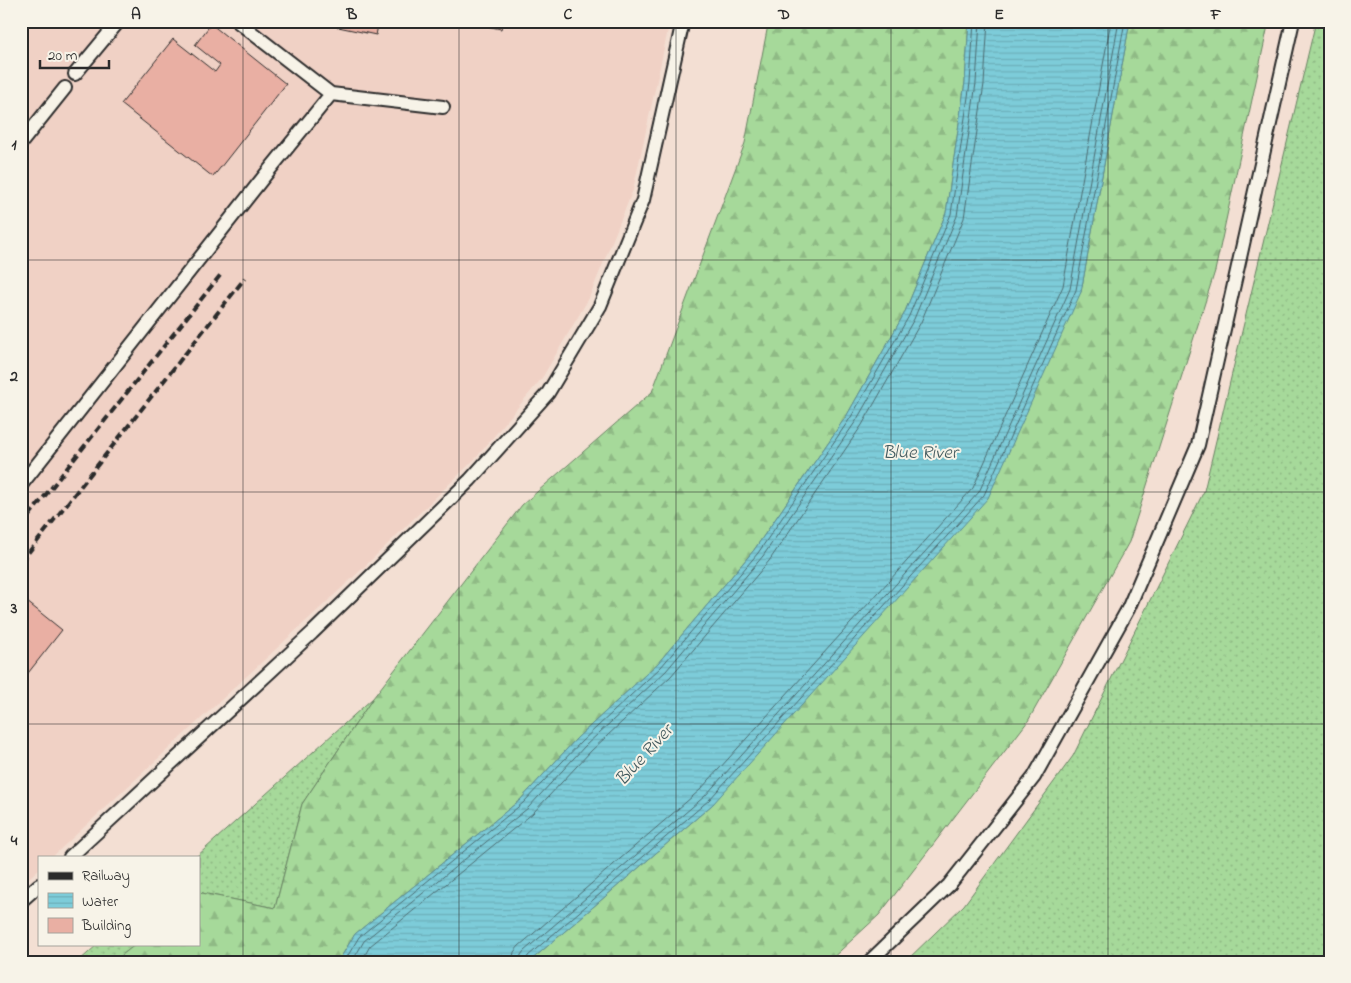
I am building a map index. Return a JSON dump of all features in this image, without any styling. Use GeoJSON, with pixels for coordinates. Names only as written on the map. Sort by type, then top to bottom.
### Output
{"type":"FeatureCollection","features":[{"type":"Feature","properties":{"kind":"lane"},"geometry":{"type":"LineString","coordinates":[[75,74],[119,21]]}},
{"type":"Feature","properties":{"kind":"lane"},"geometry":{"type":"LineString","coordinates":[[237,21],[331,94],[443,107]]}},
{"type":"Feature","properties":{"kind":"lane"},"geometry":{"type":"LineString","coordinates":[[71,856],[312,633],[463,487],[548,393],[600,306],[643,200],[683,21]]}},
{"type":"Feature","properties":{"kind":"lane"},"geometry":{"type":"LineString","coordinates":[[869,962],[949,885],[1034,777],[1128,609],[1198,445],[1293,21]]}},
{"type":"Feature","properties":{"kind":"lane"},"geometry":{"type":"LineString","coordinates":[[21,143],[65,88]]}},
{"type":"Feature","properties":{"kind":"lane"},"geometry":{"type":"LineString","coordinates":[[21,486],[331,94]]}},
{"type":"Feature","properties":{"kind":"lane"},"geometry":{"type":"LineString","coordinates":[[21,902],[38,886]]}},
{"type":"Feature","properties":{"kind":"shaded area"},"geometry":{"type":"Polygon","coordinates":[[[21,21],[670,21],[633,190],[589,298],[542,378],[476,458],[361,570],[53,856],[38,856],[38,870],[21,885],[21,21]]]}},
{"type":"Feature","properties":{"kind":"green space"},"geometry":{"type":"Polygon","coordinates":[[[818,21],[969,21],[965,82],[946,213],[904,314],[847,415],[754,550],[658,663],[577,738],[520,800],[355,934],[338,962],[117,962],[122,955],[133,946],[200,946],[200,895],[202,893],[275,908],[302,804],[373,698],[522,505],[652,392],[745,143],[768,25],[818,21]]]}},
{"type":"Feature","properties":{"kind":"green space"},"geometry":{"type":"Polygon","coordinates":[[[1130,21],[1269,21],[1215,271],[1129,542],[1028,721],[879,915],[828,962],[529,962],[713,804],[1081,292],[1130,21]]]}},
{"type":"Feature","properties":{"kind":"green space"},"geometry":{"type":"Polygon","coordinates":[[[1316,21],[1330,21],[1330,962],[905,962],[964,905],[1073,756],[1204,491],[1316,21]]]}},
{"type":"Feature","properties":{"kind":"green space"},"geometry":{"type":"Polygon","coordinates":[[[373,698],[302,804],[275,908],[202,893],[200,895],[200,856],[197,856],[373,698]]]}},
{"type":"Feature","properties":{"kind":"green space"},"geometry":{"type":"Polygon","coordinates":[[[96,946],[133,946],[122,955],[117,962],[78,962],[96,946]]]}},
{"type":"Feature","properties":{"kind":"water","name":"Blue River"},"geometry":{"type":"Polygon","coordinates":[[[969,21],[1130,21],[1081,292],[988,498],[713,804],[529,962],[338,962],[355,934],[520,800],[577,738],[658,663],[754,550],[847,415],[904,314],[946,213],[965,82],[969,21]]]}},
{"type":"Feature","properties":{"kind":"building"},"geometry":{"type":"Polygon","coordinates":[[[310,21],[379,21],[376,35],[310,21]]]}},
{"type":"Feature","properties":{"kind":"building"},"geometry":{"type":"Polygon","coordinates":[[[462,21],[503,21],[501,29],[462,21]]]}},
{"type":"Feature","properties":{"kind":"building"},"geometry":{"type":"Polygon","coordinates":[[[211,24],[286,84],[213,177],[121,104],[173,39],[215,72],[220,65],[195,45],[211,24]]]}},
{"type":"Feature","properties":{"kind":"building"},"geometry":{"type":"Polygon","coordinates":[[[21,597],[62,630],[21,682],[21,597]]]}},
{"type":"Feature","properties":{"kind":"railway"},"geometry":{"type":"LineString","coordinates":[[21,526],[222,273]]}},
{"type":"Feature","properties":{"kind":"railway"},"geometry":{"type":"LineString","coordinates":[[21,562],[245,278]]}}]}
